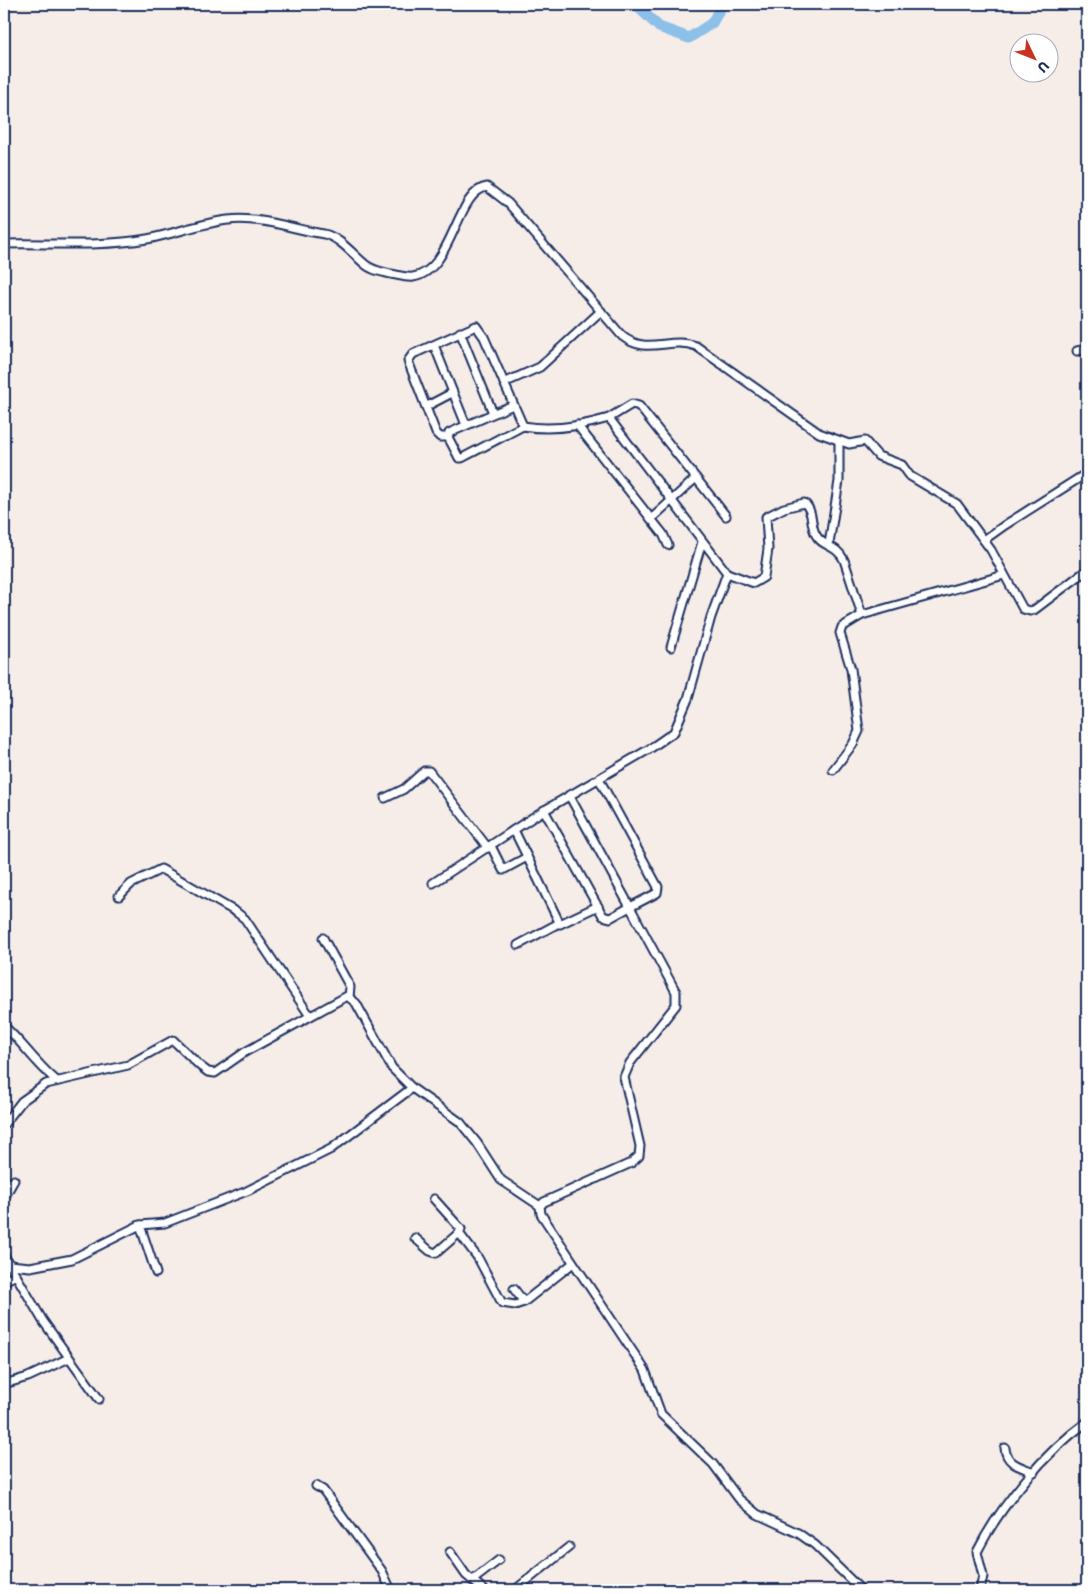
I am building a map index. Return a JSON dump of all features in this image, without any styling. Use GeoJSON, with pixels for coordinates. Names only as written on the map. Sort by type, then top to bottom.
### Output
{"type":"FeatureCollection","features":[{"type":"Feature","properties":{"kind":"street"},"geometry":{"type":"LineString","coordinates":[[4,244],[59,242],[88,245],[146,239],[227,220],[244,220],[330,235],[367,266],[375,270],[411,277],[422,274],[434,264],[446,246],[464,210],[477,191],[487,188],[508,203],[622,336],[639,346],[669,343],[687,343],[696,346],[819,433],[856,445],[865,441],[878,456],[902,465],[910,476],[957,504],[984,540],[1021,606],[1030,612],[1087,570]]}},
{"type":"Feature","properties":{"kind":"street"},"geometry":{"type":"LineString","coordinates":[[504,383],[540,367],[601,311]]}},
{"type":"Feature","properties":{"kind":"street"},"geometry":{"type":"LineString","coordinates":[[448,437],[440,437],[436,434],[427,406],[408,361],[413,354],[472,326],[480,330],[523,426]]}},
{"type":"Feature","properties":{"kind":"street"},"geometry":{"type":"LineString","coordinates":[[460,332],[493,413]]}},
{"type":"Feature","properties":{"kind":"street"},"geometry":{"type":"LineString","coordinates":[[434,345],[466,425]]}},
{"type":"Feature","properties":{"kind":"street"},"geometry":{"type":"LineString","coordinates":[[1077,351],[1087,349]]}},
{"type":"Feature","properties":{"kind":"street"},"geometry":{"type":"LineString","coordinates":[[427,406],[452,393]]}},
{"type":"Feature","properties":{"kind":"street"},"geometry":{"type":"LineString","coordinates":[[448,437],[459,458],[462,458],[523,426],[577,425],[609,418],[632,404],[636,404],[726,516]]}},
{"type":"Feature","properties":{"kind":"street"},"geometry":{"type":"LineString","coordinates":[[448,437],[449,433],[513,405]]}},
{"type":"Feature","properties":{"kind":"street"},"geometry":{"type":"LineString","coordinates":[[609,418],[727,573],[754,583],[764,577],[768,549],[766,517],[784,508],[804,503],[807,505],[815,535],[819,540],[840,552],[844,560],[862,616]]}},
{"type":"Feature","properties":{"kind":"street"},"geometry":{"type":"LineString","coordinates":[[577,425],[651,519],[668,545]]}},
{"type":"Feature","properties":{"kind":"street"},"geometry":{"type":"LineString","coordinates":[[829,544],[839,481],[839,441]]}},
{"type":"Feature","properties":{"kind":"street"},"geometry":{"type":"LineString","coordinates":[[984,540],[1087,473]]}},
{"type":"Feature","properties":{"kind":"street"},"geometry":{"type":"LineString","coordinates":[[651,519],[696,478]]}},
{"type":"Feature","properties":{"kind":"street"},"geometry":{"type":"LineString","coordinates":[[671,647],[702,542]]}},
{"type":"Feature","properties":{"kind":"street"},"geometry":{"type":"LineString","coordinates":[[433,883],[544,810],[599,779],[674,732],[688,699],[711,617],[727,573]]}},
{"type":"Feature","properties":{"kind":"street"},"geometry":{"type":"LineString","coordinates":[[833,770],[853,744],[859,730],[850,669],[840,633],[842,627],[862,616],[1004,575]]}},
{"type":"Feature","properties":{"kind":"street"},"geometry":{"type":"LineString","coordinates":[[385,798],[404,789],[424,771],[429,771],[490,847],[503,870],[527,857]]}},
{"type":"Feature","properties":{"kind":"street"},"geometry":{"type":"LineString","coordinates":[[544,810],[606,919],[657,893],[658,887],[599,779]]}},
{"type":"Feature","properties":{"kind":"street"},"geometry":{"type":"LineString","coordinates":[[540,1206],[631,1163],[640,1152],[624,1077],[630,1063],[676,1005],[677,999],[676,992],[569,795]]}},
{"type":"Feature","properties":{"kind":"street"},"geometry":{"type":"LineString","coordinates":[[514,830],[559,923]]}},
{"type":"Feature","properties":{"kind":"street"},"geometry":{"type":"LineString","coordinates":[[119,896],[131,884],[161,870],[236,912],[245,919],[310,1016]]}},
{"type":"Feature","properties":{"kind":"street"},"geometry":{"type":"LineString","coordinates":[[518,945],[559,923],[562,924],[598,906]]}},
{"type":"Feature","properties":{"kind":"street"},"geometry":{"type":"LineString","coordinates":[[323,938],[350,987],[349,997]]}},
{"type":"Feature","properties":{"kind":"street"},"geometry":{"type":"LineString","coordinates":[[4,1124],[26,1097],[46,1084],[128,1065],[173,1040],[200,1066],[208,1072],[215,1072],[245,1052],[345,997],[349,997]]}},
{"type":"Feature","properties":{"kind":"street"},"geometry":{"type":"LineString","coordinates":[[349,997],[356,1003],[390,1064],[412,1088],[456,1118],[477,1143],[496,1175],[514,1190],[540,1206]]}},
{"type":"Feature","properties":{"kind":"street"},"geometry":{"type":"LineString","coordinates":[[4,1026],[32,1055],[40,1067],[57,1081]]}},
{"type":"Feature","properties":{"kind":"street"},"geometry":{"type":"LineString","coordinates":[[10,1265],[30,1266],[72,1258],[140,1225],[165,1223],[246,1191],[331,1148],[412,1088]]}},
{"type":"Feature","properties":{"kind":"street"},"geometry":{"type":"LineString","coordinates":[[4,1198],[14,1180]]}},
{"type":"Feature","properties":{"kind":"street"},"geometry":{"type":"LineString","coordinates":[[434,1198],[461,1229],[460,1233],[478,1258],[502,1303],[515,1304],[524,1302],[572,1264]]}},
{"type":"Feature","properties":{"kind":"street"},"geometry":{"type":"LineString","coordinates":[[540,1206],[541,1214],[572,1264],[645,1370],[661,1414],[713,1464],[739,1499],[757,1514],[798,1533],[815,1545],[861,1590]]}},
{"type":"Feature","properties":{"kind":"street"},"geometry":{"type":"LineString","coordinates":[[140,1225],[156,1273]]}},
{"type":"Feature","properties":{"kind":"street"},"geometry":{"type":"LineString","coordinates":[[415,1238],[430,1252],[436,1253],[460,1233]]}},
{"type":"Feature","properties":{"kind":"street"},"geometry":{"type":"LineString","coordinates":[[4,1255],[43,1321],[99,1399]]}},
{"type":"Feature","properties":{"kind":"street"},"geometry":{"type":"LineString","coordinates":[[4,1281],[16,1275]]}},
{"type":"Feature","properties":{"kind":"street"},"geometry":{"type":"LineString","coordinates":[[514,1289],[524,1302]]}},
{"type":"Feature","properties":{"kind":"street"},"geometry":{"type":"LineString","coordinates":[[4,1384],[35,1374],[69,1358]]}},
{"type":"Feature","properties":{"kind":"street"},"geometry":{"type":"LineString","coordinates":[[980,1590],[983,1576],[977,1558],[978,1549],[989,1530],[1034,1472],[1059,1446],[1087,1422]]}},
{"type":"Feature","properties":{"kind":"street"},"geometry":{"type":"LineString","coordinates":[[1005,1448],[1007,1458],[1010,1461],[1034,1472]]}},
{"type":"Feature","properties":{"kind":"street"},"geometry":{"type":"LineString","coordinates":[[316,1486],[323,1490],[382,1571],[391,1590]]}},
{"type":"Feature","properties":{"kind":"street"},"geometry":{"type":"LineString","coordinates":[[515,1590],[569,1547]]}},
{"type":"Feature","properties":{"kind":"street"},"geometry":{"type":"LineString","coordinates":[[450,1552],[462,1571],[484,1590]]}},
{"type":"Feature","properties":{"kind":"street"},"geometry":{"type":"LineString","coordinates":[[473,1580],[499,1560]]}},
{"type":"Feature","properties":{"kind":"waterway"},"geometry":{"type":"LineString","coordinates":[[635,4],[659,27],[689,38],[712,23],[722,5],[726,4]]}}]}
